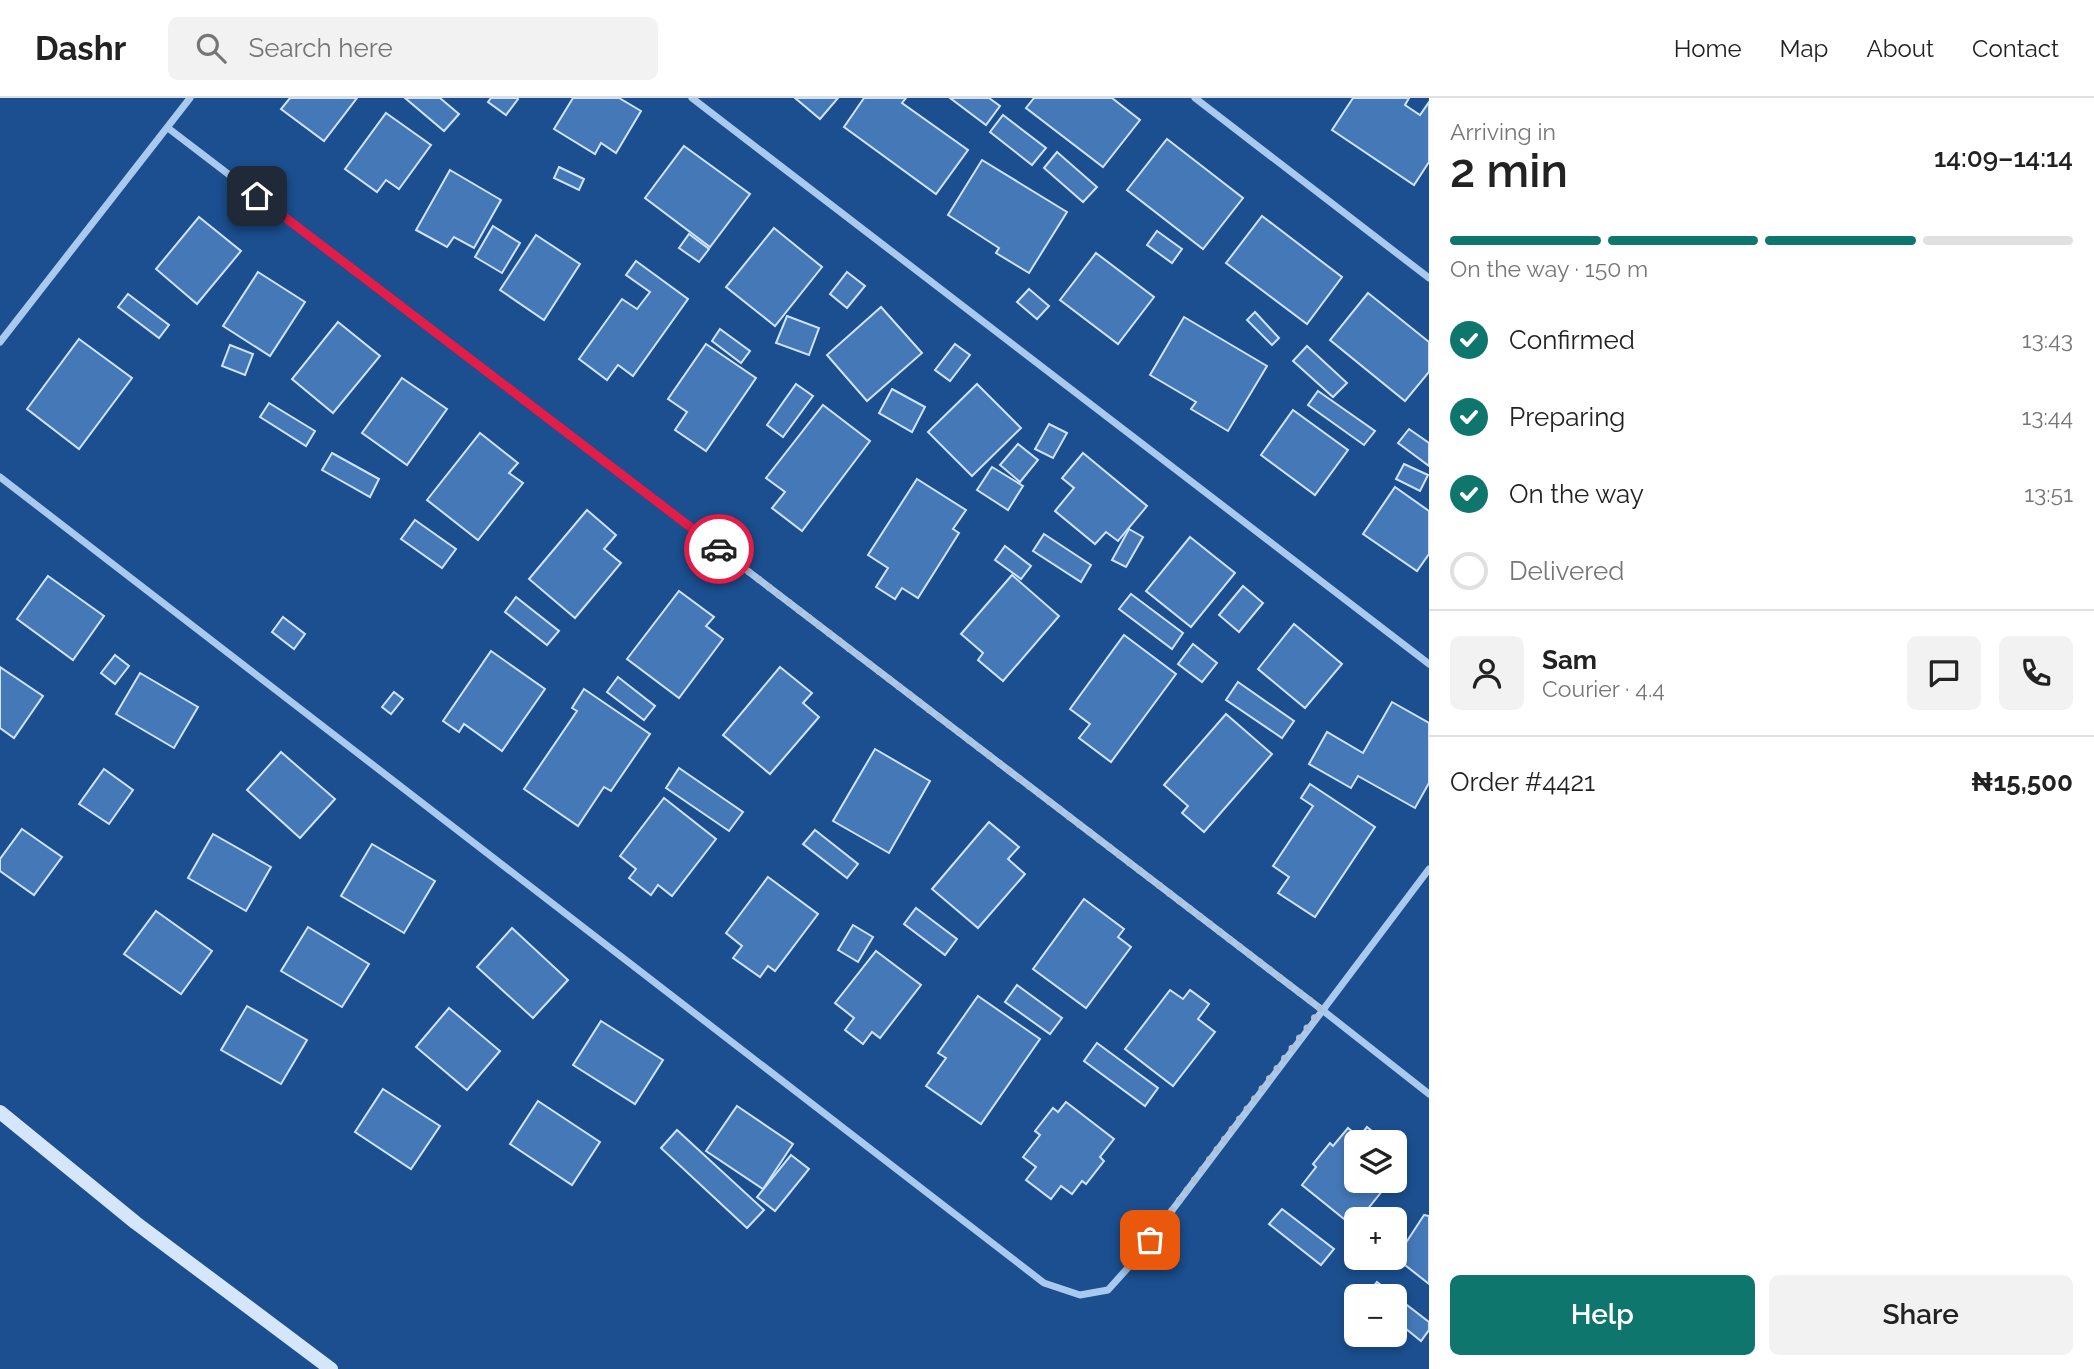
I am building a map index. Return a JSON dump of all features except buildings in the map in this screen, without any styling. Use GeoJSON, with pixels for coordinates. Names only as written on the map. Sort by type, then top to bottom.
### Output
{"type":"FeatureCollection","features":[{"type":"Feature","properties":{"kind":"main road"},"geometry":{"type":"LineString","coordinates":[[0,1112],[136,1223],[331,1369]]}},
{"type":"Feature","properties":{"kind":"street"},"geometry":{"type":"LineString","coordinates":[[0,342],[190,98]]}},
{"type":"Feature","properties":{"kind":"street"},"geometry":{"type":"LineString","coordinates":[[692,98],[1429,664]]}},
{"type":"Feature","properties":{"kind":"street"},"geometry":{"type":"LineString","coordinates":[[1195,98],[1429,278]]}},
{"type":"Feature","properties":{"kind":"street"},"geometry":{"type":"LineString","coordinates":[[168,128],[1429,1094]]}},
{"type":"Feature","properties":{"kind":"street"},"geometry":{"type":"LineString","coordinates":[[0,477],[1044,1283],[1080,1295],[1108,1290],[1134,1261],[1321,1009],[1429,869]]}},
{"type":"Feature","properties":{"kind":"way so far"},"geometry":{"type":"LineString","coordinates":[[719,549],[1321,1009],[1150,1240]]}},
{"type":"Feature","properties":{"kind":"route"},"geometry":{"type":"LineString","coordinates":[[257,196],[719,549]]}}]}
